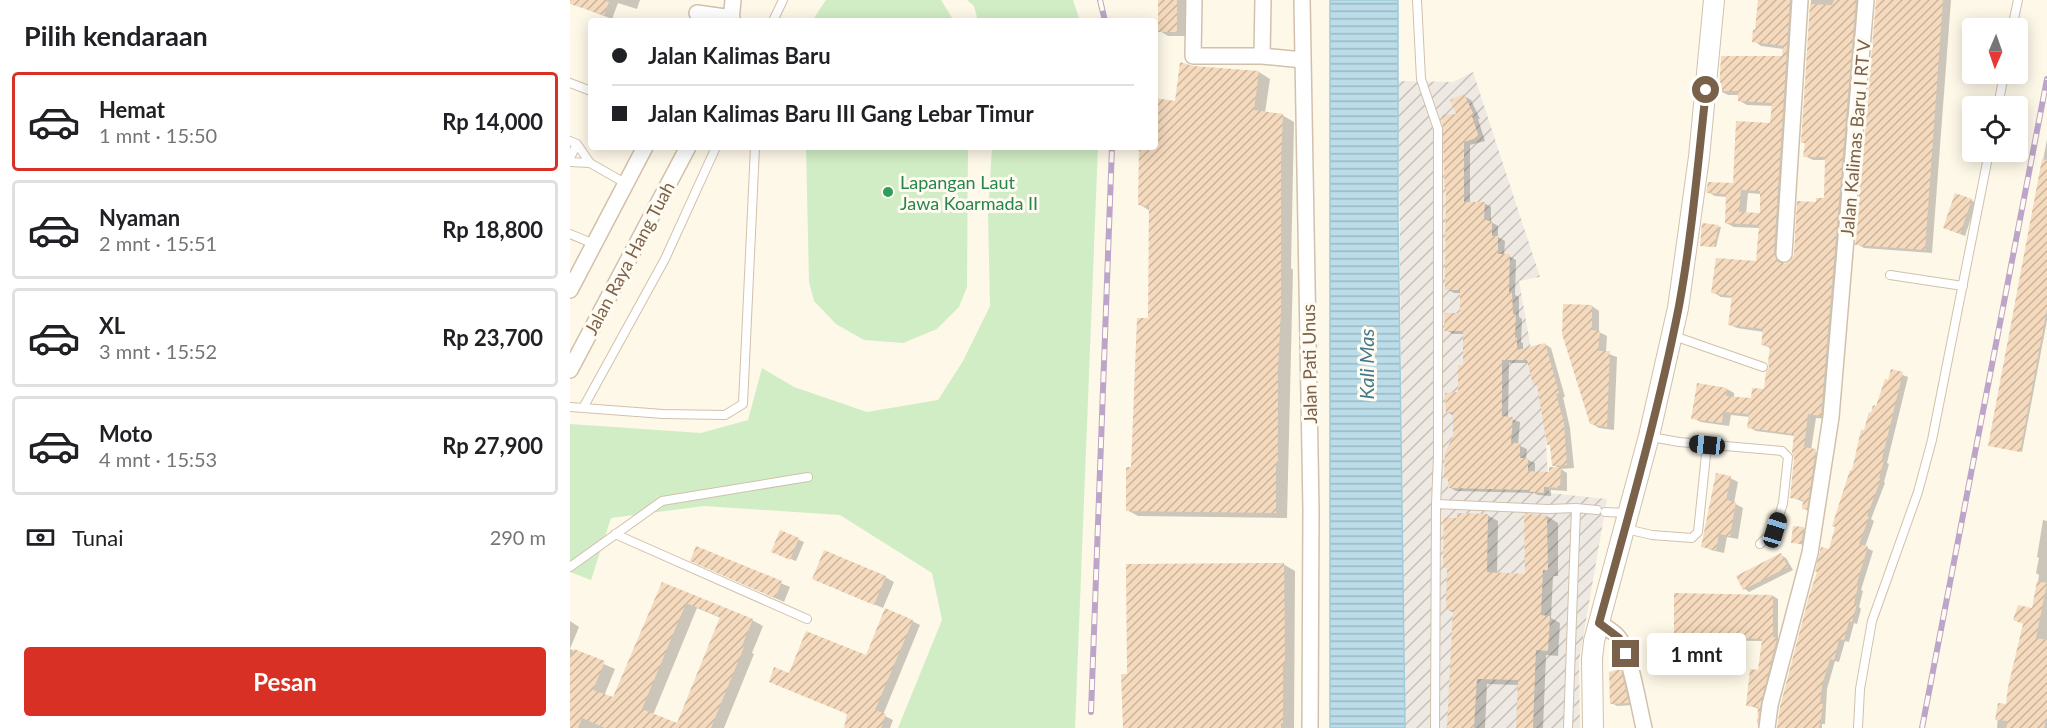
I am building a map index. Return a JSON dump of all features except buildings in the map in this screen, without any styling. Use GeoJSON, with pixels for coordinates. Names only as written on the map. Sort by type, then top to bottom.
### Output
{"type":"FeatureCollection","features":[{"type":"Feature","properties":{"kind":"street"},"geometry":{"type":"LineString","coordinates":[[732,18],[733,0]]}},
{"type":"Feature","properties":{"kind":"street"},"geometry":{"type":"LineString","coordinates":[[1194,0],[1193,56],[1262,56],[1303,60]]}},
{"type":"Feature","properties":{"kind":"street"},"geometry":{"type":"LineString","coordinates":[[1262,56],[1263,0]]}},
{"type":"Feature","properties":{"kind":"street","name":"Jalan Pati Unus"},"geometry":{"type":"LineString","coordinates":[[1302,0],[1311,510],[1310,728]]}},
{"type":"Feature","properties":{"kind":"street"},"geometry":{"type":"LineString","coordinates":[[1593,728],[1592,659],[1599,623],[1649,436],[1681,291],[1699,157],[1714,0]]}},
{"type":"Feature","properties":{"kind":"street"},"geometry":{"type":"LineString","coordinates":[[1784,254],[1800,0]]}},
{"type":"Feature","properties":{"kind":"street","name":"Jalan Kalimas Baru I RT V"},"geometry":{"type":"LineString","coordinates":[[1767,728],[1770,705],[1810,553],[1831,417],[1866,0]]}},
{"type":"Feature","properties":{"kind":"street"},"geometry":{"type":"LineString","coordinates":[[697,11],[728,18]]}},
{"type":"Feature","properties":{"kind":"street","name":"Jalan Raya Hang Tuah"},"geometry":{"type":"LineString","coordinates":[[570,290],[643,150]]}},
{"type":"Feature","properties":{"kind":"street","name":"Jalan Raya Hang Tuah"},"geometry":{"type":"LineString","coordinates":[[570,370],[686,150]]}},
{"type":"Feature","properties":{"kind":"street"},"geometry":{"type":"LineString","coordinates":[[1599,623],[1620,640],[1626,654],[1644,728]]}},
{"type":"Feature","properties":{"kind":"lane"},"geometry":{"type":"LineString","coordinates":[[774,18],[783,0]]}},
{"type":"Feature","properties":{"kind":"lane"},"geometry":{"type":"LineString","coordinates":[[1417,0],[1421,79],[1438,129],[1435,728]]}},
{"type":"Feature","properties":{"kind":"lane"},"geometry":{"type":"LineString","coordinates":[[2015,18],[2018,0]]}},
{"type":"Feature","properties":{"kind":"lane"},"geometry":{"type":"LineString","coordinates":[[570,83],[588,90]]}},
{"type":"Feature","properties":{"kind":"lane"},"geometry":{"type":"LineString","coordinates":[[573,143],[570,160],[590,163]]}},
{"type":"Feature","properties":{"kind":"lane"},"geometry":{"type":"LineString","coordinates":[[573,143],[590,163],[625,183]]}},
{"type":"Feature","properties":{"kind":"lane"},"geometry":{"type":"LineString","coordinates":[[583,408],[665,259],[715,150]]}},
{"type":"Feature","properties":{"kind":"lane"},"geometry":{"type":"LineString","coordinates":[[570,407],[663,414],[725,415],[743,404],[755,150]]}},
{"type":"Feature","properties":{"kind":"lane"},"geometry":{"type":"LineString","coordinates":[[1858,728],[1860,689],[1872,621],[1918,492],[1932,440],[1987,162]]}},
{"type":"Feature","properties":{"kind":"lane"},"geometry":{"type":"LineString","coordinates":[[570,234],[594,244]]}},
{"type":"Feature","properties":{"kind":"lane"},"geometry":{"type":"LineString","coordinates":[[1890,275],[1963,286]]}},
{"type":"Feature","properties":{"kind":"lane"},"geometry":{"type":"LineString","coordinates":[[1672,335],[1763,367]]}},
{"type":"Feature","properties":{"kind":"lane"},"geometry":{"type":"LineString","coordinates":[[1649,436],[1707,445],[1782,451],[1788,457],[1783,503],[1775,530],[1760,544]]}},
{"type":"Feature","properties":{"kind":"lane"},"geometry":{"type":"LineString","coordinates":[[1436,504],[1576,508],[1601,511],[1627,521],[1652,535],[1692,538],[1698,531],[1707,445]]}},
{"type":"Feature","properties":{"kind":"lane"},"geometry":{"type":"LineString","coordinates":[[570,567],[662,501],[808,477]]}},
{"type":"Feature","properties":{"kind":"lane"},"geometry":{"type":"LineString","coordinates":[[1568,728],[1576,508]]}},
{"type":"Feature","properties":{"kind":"lane"},"geometry":{"type":"LineString","coordinates":[[615,534],[807,619]]}},
{"type":"Feature","properties":{"kind":"shaded area"},"geometry":{"type":"Polygon","coordinates":[[[1473,72],[1540,277],[1519,281],[1545,428],[1549,493],[1607,499],[1579,661],[1580,728],[1405,728],[1398,81],[1453,82],[1473,72]]]}},
{"type":"Feature","properties":{"kind":"green space"},"geometry":{"type":"Polygon","coordinates":[[[826,0],[941,0],[952,18],[814,18],[826,0]]]}},
{"type":"Feature","properties":{"kind":"green space"},"geometry":{"type":"Polygon","coordinates":[[[967,0],[1073,0],[1079,18],[977,18],[974,6],[967,0]]]}},
{"type":"Feature","properties":{"kind":"green space","name":"Lapangan Laut Jawa Koarmada II"},"geometry":{"type":"Polygon","coordinates":[[[806,150],[968,150],[967,287],[959,307],[937,329],[903,343],[864,340],[836,324],[814,301],[809,282],[806,150]]]}},
{"type":"Feature","properties":{"kind":"green space"},"geometry":{"type":"Polygon","coordinates":[[[992,150],[1098,150],[1075,728],[898,728],[942,620],[932,573],[840,515],[704,506],[611,518],[591,580],[570,572],[570,424],[701,433],[748,420],[762,368],[794,387],[867,412],[938,400],[963,361],[990,306],[988,213],[992,150]]]}},
{"type":"Feature","properties":{"kind":"water","name":"Kali Mas"},"geometry":{"type":"Polygon","coordinates":[[[1330,0],[1398,0],[1398,216],[1405,728],[1330,728],[1330,0]]]}},
{"type":"Feature","properties":{"kind":"railway"},"geometry":{"type":"LineString","coordinates":[[1100,0],[1104,18]]}},
{"type":"Feature","properties":{"kind":"railway"},"geometry":{"type":"LineString","coordinates":[[1922,728],[2047,79]]}},
{"type":"Feature","properties":{"kind":"railway"},"geometry":{"type":"LineString","coordinates":[[1091,712],[1112,150]]}},
{"type":"Feature","properties":{"kind":"place","name":"Lapangan Laut Jawa Koarmada II"},"geometry":{"type":"Point","coordinates":[888,192]}},
{"type":"Feature","properties":{"kind":"route"},"geometry":{"type":"LineString","coordinates":[[1626,654],[1619,638],[1599,623],[1649,436],[1678,308],[1706,90]]}}]}
